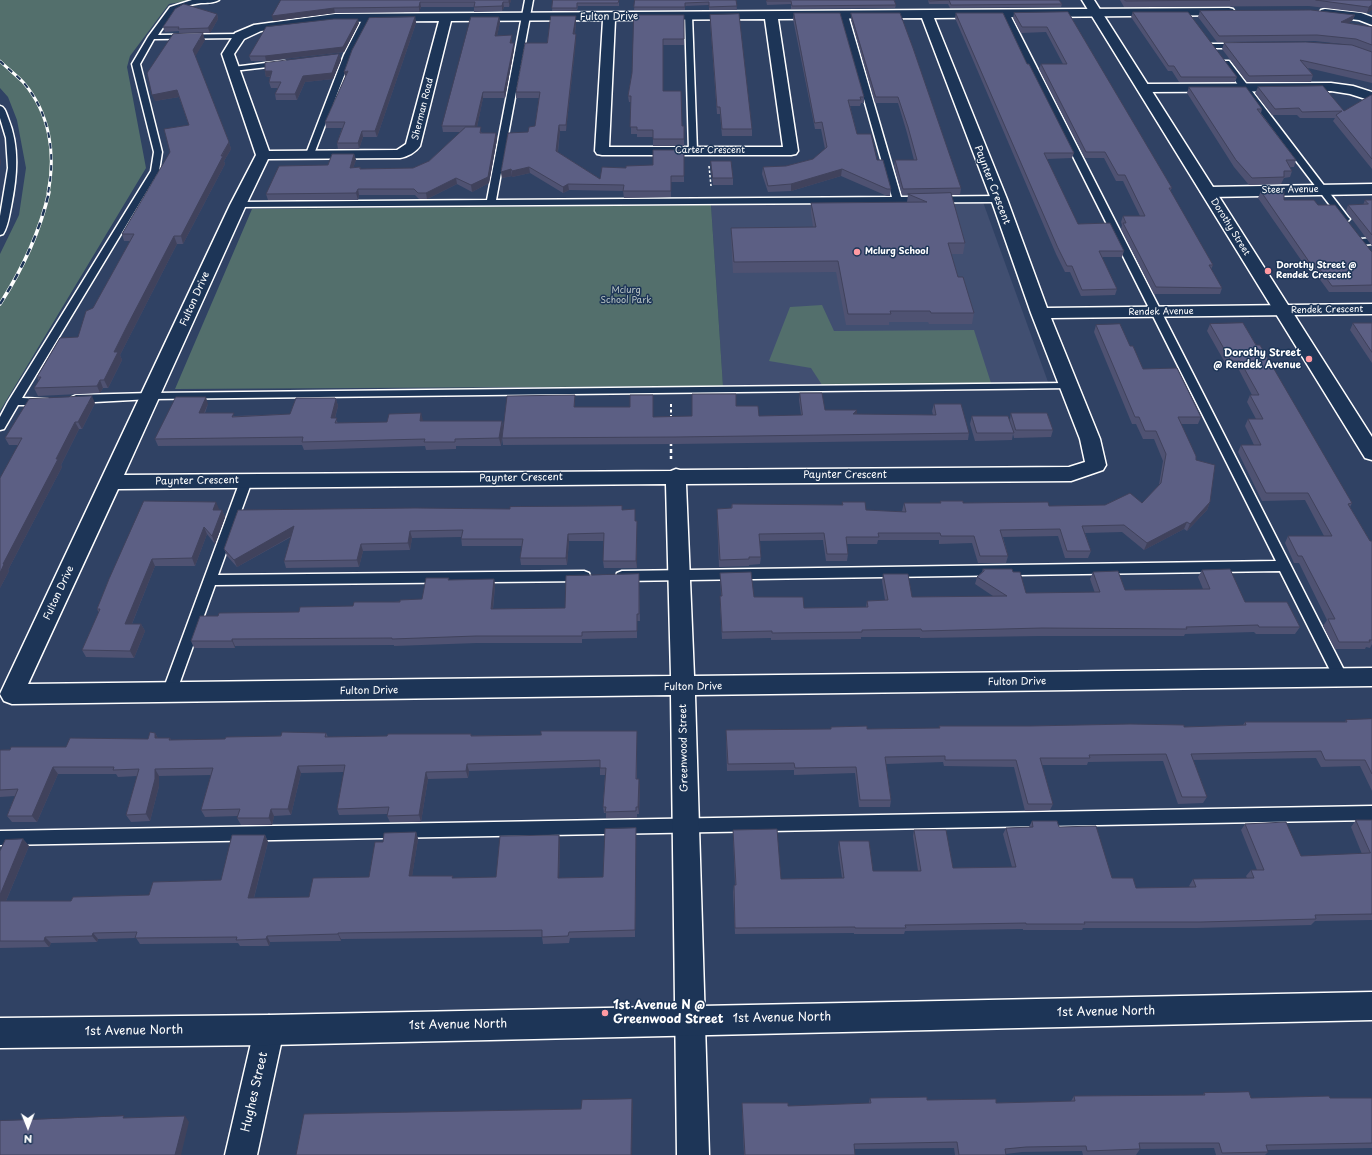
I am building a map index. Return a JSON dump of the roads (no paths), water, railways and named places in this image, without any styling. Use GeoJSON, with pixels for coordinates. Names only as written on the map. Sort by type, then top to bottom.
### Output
{"type":"FeatureCollection","features":[{"type":"Feature","properties":{"kind":"street","name":"Fulton Drive"},"geometry":{"type":"LineString","coordinates":[[239,36],[258,28],[335,18],[446,18],[528,9],[609,17],[1005,13],[1092,7],[1190,15],[1241,12]]}},
{"type":"Feature","properties":{"kind":"street","name":"Dorothy Street"},"geometry":{"type":"LineString","coordinates":[[1092,7],[1372,454]]}},
{"type":"Feature","properties":{"kind":"street"},"geometry":{"type":"LineString","coordinates":[[1316,12],[1361,17],[1372,21]]}},
{"type":"Feature","properties":{"kind":"street","name":"Paynter Crescent"},"geometry":{"type":"LineString","coordinates":[[110,482],[674,476],[1071,474],[1096,465],[1090,439],[1068,386],[998,199],[926,14]]}},
{"type":"Feature","properties":{"kind":"street","name":"Carter Crescent"},"geometry":{"type":"LineString","coordinates":[[609,17],[602,151],[791,151],[771,15]]}},
{"type":"Feature","properties":{"kind":"street","name":"Sherman Road"},"geometry":{"type":"LineString","coordinates":[[263,155],[400,154],[413,146],[446,18]]}},
{"type":"Feature","properties":{"kind":"street"},"geometry":{"type":"LineString","coordinates":[[239,36],[228,54],[263,155]]}},
{"type":"Feature","properties":{"kind":"street"},"geometry":{"type":"LineString","coordinates":[[1144,88],[1331,86],[1352,90],[1372,97]]}},
{"type":"Feature","properties":{"kind":"street","name":"Fulton Drive"},"geometry":{"type":"LineString","coordinates":[[263,155],[238,205],[12,694],[683,687],[1372,677]]}},
{"type":"Feature","properties":{"kind":"street","name":"Steer Avenue"},"geometry":{"type":"LineString","coordinates":[[1209,192],[1372,189]]}},
{"type":"Feature","properties":{"kind":"street","name":"Rendek Crescent"},"geometry":{"type":"LineString","coordinates":[[1283,310],[1372,309]]}},
{"type":"Feature","properties":{"kind":"street","name":"Rendek Avenue"},"geometry":{"type":"LineString","coordinates":[[1040,313],[1283,310]]}},
{"type":"Feature","properties":{"kind":"street","name":"Greenwood Street"},"geometry":{"type":"LineString","coordinates":[[674,476],[683,687],[693,1155]]}},
{"type":"Feature","properties":{"kind":"street","name":"1st Avenue North"},"geometry":{"type":"LineString","coordinates":[[0,1033],[270,1030],[1372,1006]]}},
{"type":"Feature","properties":{"kind":"street","name":"Hughes Street"},"geometry":{"type":"LineString","coordinates":[[241,1155],[270,1030]]}},
{"type":"Feature","properties":{"kind":"lane"},"geometry":{"type":"LineString","coordinates":[[0,426],[155,171],[158,152],[136,64],[152,36],[173,9],[192,2],[215,0]]}},
{"type":"Feature","properties":{"kind":"lane"},"geometry":{"type":"LineString","coordinates":[[490,203],[528,9]]}},
{"type":"Feature","properties":{"kind":"lane"},"geometry":{"type":"LineString","coordinates":[[1005,13],[1283,566],[1341,678]]}},
{"type":"Feature","properties":{"kind":"lane"},"geometry":{"type":"LineString","coordinates":[[844,15],[897,200]]}},
{"type":"Feature","properties":{"kind":"lane"},"geometry":{"type":"LineString","coordinates":[[688,16],[693,151]]}},
{"type":"Feature","properties":{"kind":"lane"},"geometry":{"type":"LineString","coordinates":[[310,154],[344,55],[367,18]]}},
{"type":"Feature","properties":{"kind":"lane"},"geometry":{"type":"LineString","coordinates":[[152,36],[239,36]]}},
{"type":"Feature","properties":{"kind":"lane"},"geometry":{"type":"LineString","coordinates":[[1251,46],[1215,49],[1349,224]]}},
{"type":"Feature","properties":{"kind":"lane"},"geometry":{"type":"LineString","coordinates":[[233,70],[294,62]]}},
{"type":"Feature","properties":{"kind":"lane"},"geometry":{"type":"LineString","coordinates":[[0,108],[6,119],[13,149],[12,186],[0,232]]}},
{"type":"Feature","properties":{"kind":"lane"},"geometry":{"type":"LineString","coordinates":[[238,205],[998,199]]}},
{"type":"Feature","properties":{"kind":"lane"},"geometry":{"type":"LineString","coordinates":[[1359,239],[1370,246]]}},
{"type":"Feature","properties":{"kind":"lane"},"geometry":{"type":"LineString","coordinates":[[67,400],[151,396],[1068,386]]}},
{"type":"Feature","properties":{"kind":"lane"},"geometry":{"type":"LineString","coordinates":[[14,402],[52,400]]}},
{"type":"Feature","properties":{"kind":"lane"},"geometry":{"type":"LineString","coordinates":[[169,693],[246,481]]}},
{"type":"Feature","properties":{"kind":"lane"},"geometry":{"type":"LineString","coordinates":[[210,580],[1283,566]]}},
{"type":"Feature","properties":{"kind":"lane"},"geometry":{"type":"LineString","coordinates":[[0,838],[1372,813]]}},
{"type":"Feature","properties":{"kind":"railway"},"geometry":{"type":"LineString","coordinates":[[0,61],[23,82],[32,94],[45,120],[51,149],[48,193]]}},
{"type":"Feature","properties":{"kind":"railway"},"geometry":{"type":"LineString","coordinates":[[0,304],[23,264],[41,221],[49,192]]}},
{"type":"Feature","properties":{"kind":"place","name":"Mclurg School"},"geometry":{"type":"Point","coordinates":[857,252]}},
{"type":"Feature","properties":{"kind":"place","name":"Dorothy Street @ Rendek Crescent"},"geometry":{"type":"Point","coordinates":[1268,271]}},
{"type":"Feature","properties":{"kind":"place","name":"Dorothy Street @ Rendek Avenue"},"geometry":{"type":"Point","coordinates":[1309,359]}},
{"type":"Feature","properties":{"kind":"place","name":"1st Avenue N @ Greenwood Street"},"geometry":{"type":"Point","coordinates":[605,1013]}},
{"type":"Feature","properties":{"kind":"park label","name":"Mclurg School Park"},"geometry":{"type":"Point","coordinates":[626,296]}}]}
